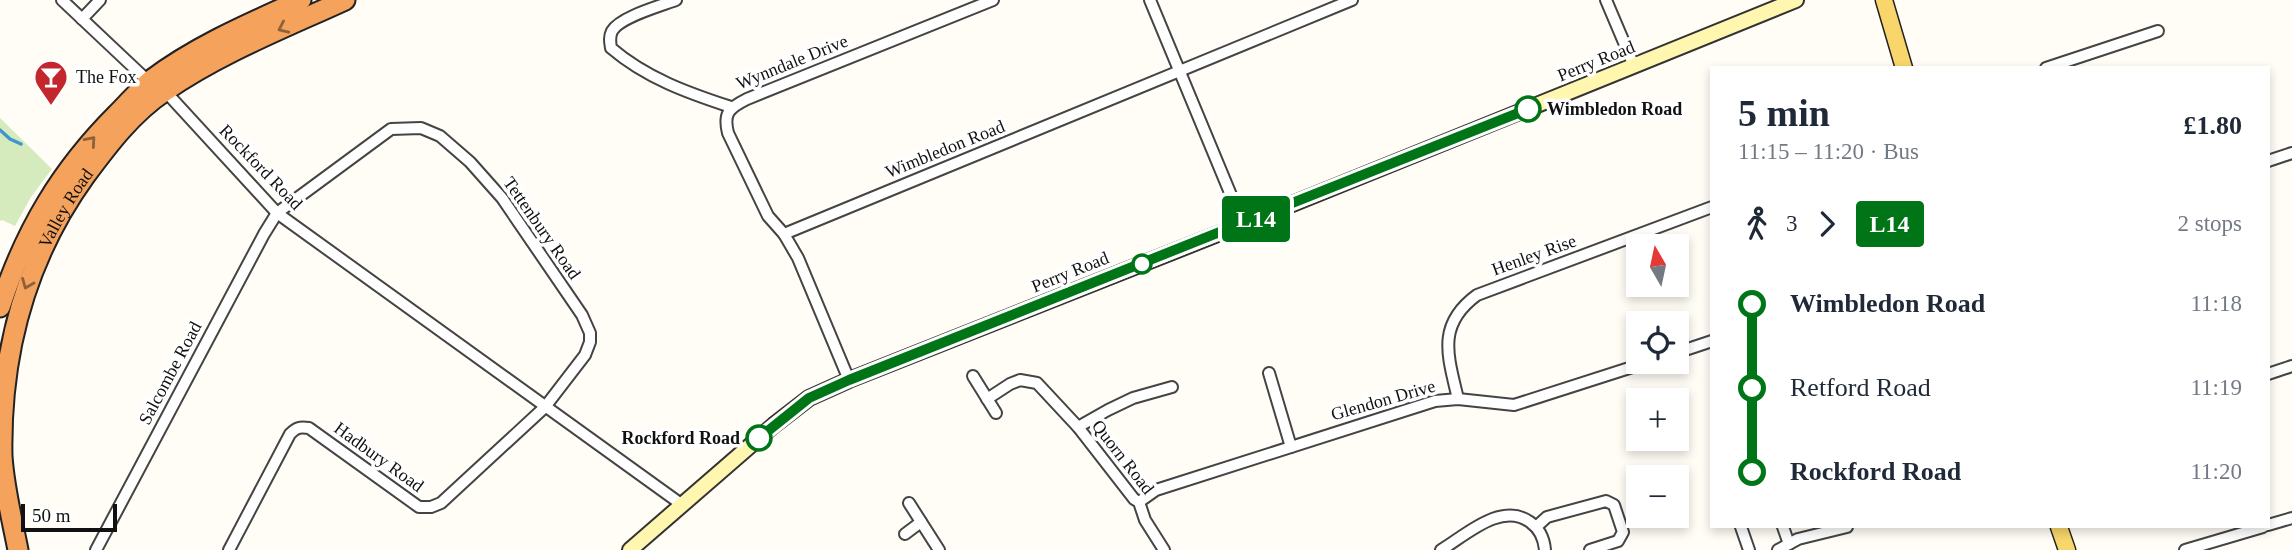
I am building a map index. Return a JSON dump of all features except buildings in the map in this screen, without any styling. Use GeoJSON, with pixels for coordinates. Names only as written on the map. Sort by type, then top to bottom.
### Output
{"type":"FeatureCollection","features":[{"type":"Feature","properties":{"kind":"highway","name":"Valley Road"},"geometry":{"type":"LineString","coordinates":[[0,307],[22,248],[54,189],[90,140],[215,41],[300,0]]}},
{"type":"Feature","properties":{"kind":"highway","name":"Valley Road"},"geometry":{"type":"LineString","coordinates":[[18,550],[2,454],[5,371],[23,291],[45,241],[66,203],[104,150],[140,110],[157,86],[345,0]]}},
{"type":"Feature","properties":{"kind":"main road"},"geometry":{"type":"LineString","coordinates":[[1884,0],[1903,66]]}},
{"type":"Feature","properties":{"kind":"main road"},"geometry":{"type":"LineString","coordinates":[[2059,528],[2067,550]]}},
{"type":"Feature","properties":{"kind":"street","name":"Rockford Road"},"geometry":{"type":"LineString","coordinates":[[62,0],[157,86],[277,213],[681,504]]}},
{"type":"Feature","properties":{"kind":"street"},"geometry":{"type":"LineString","coordinates":[[82,19],[100,0]]}},
{"type":"Feature","properties":{"kind":"street"},"geometry":{"type":"LineString","coordinates":[[676,0],[621,22],[613,29],[610,37],[611,48],[653,77],[686,93],[731,107]]}},
{"type":"Feature","properties":{"kind":"street","name":"Wynndale Drive"},"geometry":{"type":"LineString","coordinates":[[849,380],[798,258],[784,234],[768,216],[728,134],[725,120],[731,107],[747,99],[993,0]]}},
{"type":"Feature","properties":{"kind":"street"},"geometry":{"type":"LineString","coordinates":[[1150,0],[1243,225]]}},
{"type":"Feature","properties":{"kind":"street","name":"Wimbledon Road"},"geometry":{"type":"LineString","coordinates":[[784,234],[1352,0]]}},
{"type":"Feature","properties":{"kind":"street"},"geometry":{"type":"LineString","coordinates":[[1606,0],[1634,66]]}},
{"type":"Feature","properties":{"kind":"street","name":"Perry Road"},"geometry":{"type":"LineString","coordinates":[[630,550],[809,398],[1796,0]]}},
{"type":"Feature","properties":{"kind":"street"},"geometry":{"type":"LineString","coordinates":[[2052,66],[2158,31]]}},
{"type":"Feature","properties":{"kind":"street","name":"Tettenbury Road"},"geometry":{"type":"LineString","coordinates":[[277,213],[391,129],[421,128],[440,136],[470,162],[502,198],[582,315],[590,333],[585,355],[545,407]]}},
{"type":"Feature","properties":{"kind":"street"},"geometry":{"type":"LineString","coordinates":[[2270,160],[2292,153]]}},
{"type":"Feature","properties":{"kind":"street","name":"Henley Rise"},"geometry":{"type":"LineString","coordinates":[[1458,398],[1449,361],[1449,332],[1455,314],[1466,303],[1477,295],[1710,209]]}},
{"type":"Feature","properties":{"kind":"street","name":"Salcombe Road"},"geometry":{"type":"LineString","coordinates":[[96,550],[277,213]]}},
{"type":"Feature","properties":{"kind":"street"},"geometry":{"type":"LineString","coordinates":[[1689,349],[1710,342]]}},
{"type":"Feature","properties":{"kind":"street"},"geometry":{"type":"LineString","coordinates":[[2270,373],[2292,366]]}},
{"type":"Feature","properties":{"kind":"street","name":"Glendon Drive"},"geometry":{"type":"LineString","coordinates":[[1139,502],[1156,490],[1435,401],[1458,398],[1514,405],[1626,369]]}},
{"type":"Feature","properties":{"kind":"street"},"geometry":{"type":"LineString","coordinates":[[1269,373],[1291,447]]}},
{"type":"Feature","properties":{"kind":"street"},"geometry":{"type":"LineString","coordinates":[[972,376],[996,413]]}},
{"type":"Feature","properties":{"kind":"street","name":"Quorn Road"},"geometry":{"type":"LineString","coordinates":[[987,399],[1010,384],[1028,380],[1037,383],[1076,425],[1139,502],[1145,520],[1164,550]]}},
{"type":"Feature","properties":{"kind":"street"},"geometry":{"type":"LineString","coordinates":[[1076,425],[1133,398],[1172,387]]}},
{"type":"Feature","properties":{"kind":"street","name":"Hadbury Road"},"geometry":{"type":"LineString","coordinates":[[229,550],[295,429],[309,428],[419,507],[425,508],[441,503],[545,407]]}},
{"type":"Feature","properties":{"kind":"street"},"geometry":{"type":"LineString","coordinates":[[1536,527],[1547,517],[1606,501],[1614,505],[1623,532],[1618,541],[1590,550]]}},
{"type":"Feature","properties":{"kind":"street"},"geometry":{"type":"LineString","coordinates":[[909,503],[939,550]]}},
{"type":"Feature","properties":{"kind":"street"},"geometry":{"type":"LineString","coordinates":[[1441,550],[1501,516],[1526,519],[1536,527],[1544,540],[1545,550]]}},
{"type":"Feature","properties":{"kind":"street"},"geometry":{"type":"LineString","coordinates":[[2270,525],[2292,518]]}},
{"type":"Feature","properties":{"kind":"street"},"geometry":{"type":"LineString","coordinates":[[905,534],[921,522]]}},
{"type":"Feature","properties":{"kind":"street"},"geometry":{"type":"LineString","coordinates":[[1741,528],[1749,550]]}},
{"type":"Feature","properties":{"kind":"street"},"geometry":{"type":"LineString","coordinates":[[1783,528],[1788,544]]}},
{"type":"Feature","properties":{"kind":"street"},"geometry":{"type":"LineString","coordinates":[[1778,550],[1798,539],[1843,528]]}},
{"type":"Feature","properties":{"kind":"street"},"geometry":{"type":"LineString","coordinates":[[2185,550],[2259,528]]}},
{"type":"Feature","properties":{"kind":"green space"},"geometry":{"type":"Polygon","coordinates":[[[0,118],[52,169],[31,197],[15,226],[0,221],[0,118]]]}},
{"type":"Feature","properties":{"kind":"waterway"},"geometry":{"type":"LineString","coordinates":[[0,130],[21,144]]}},
{"type":"Feature","properties":{"kind":"bus line","name":"L14"},"geometry":{"type":"LineString","coordinates":[[759,438],[809,398],[849,380],[1528,109]]}},
{"type":"Feature","properties":{"kind":"place","name":"The Fox"},"geometry":{"type":"Point","coordinates":[51,107]}},
{"type":"Feature","properties":{"kind":"place","name":"Wimbledon Road"},"geometry":{"type":"Point","coordinates":[1528,109]}},
{"type":"Feature","properties":{"kind":"place","name":"Rockford Road"},"geometry":{"type":"Point","coordinates":[759,438]}}]}
